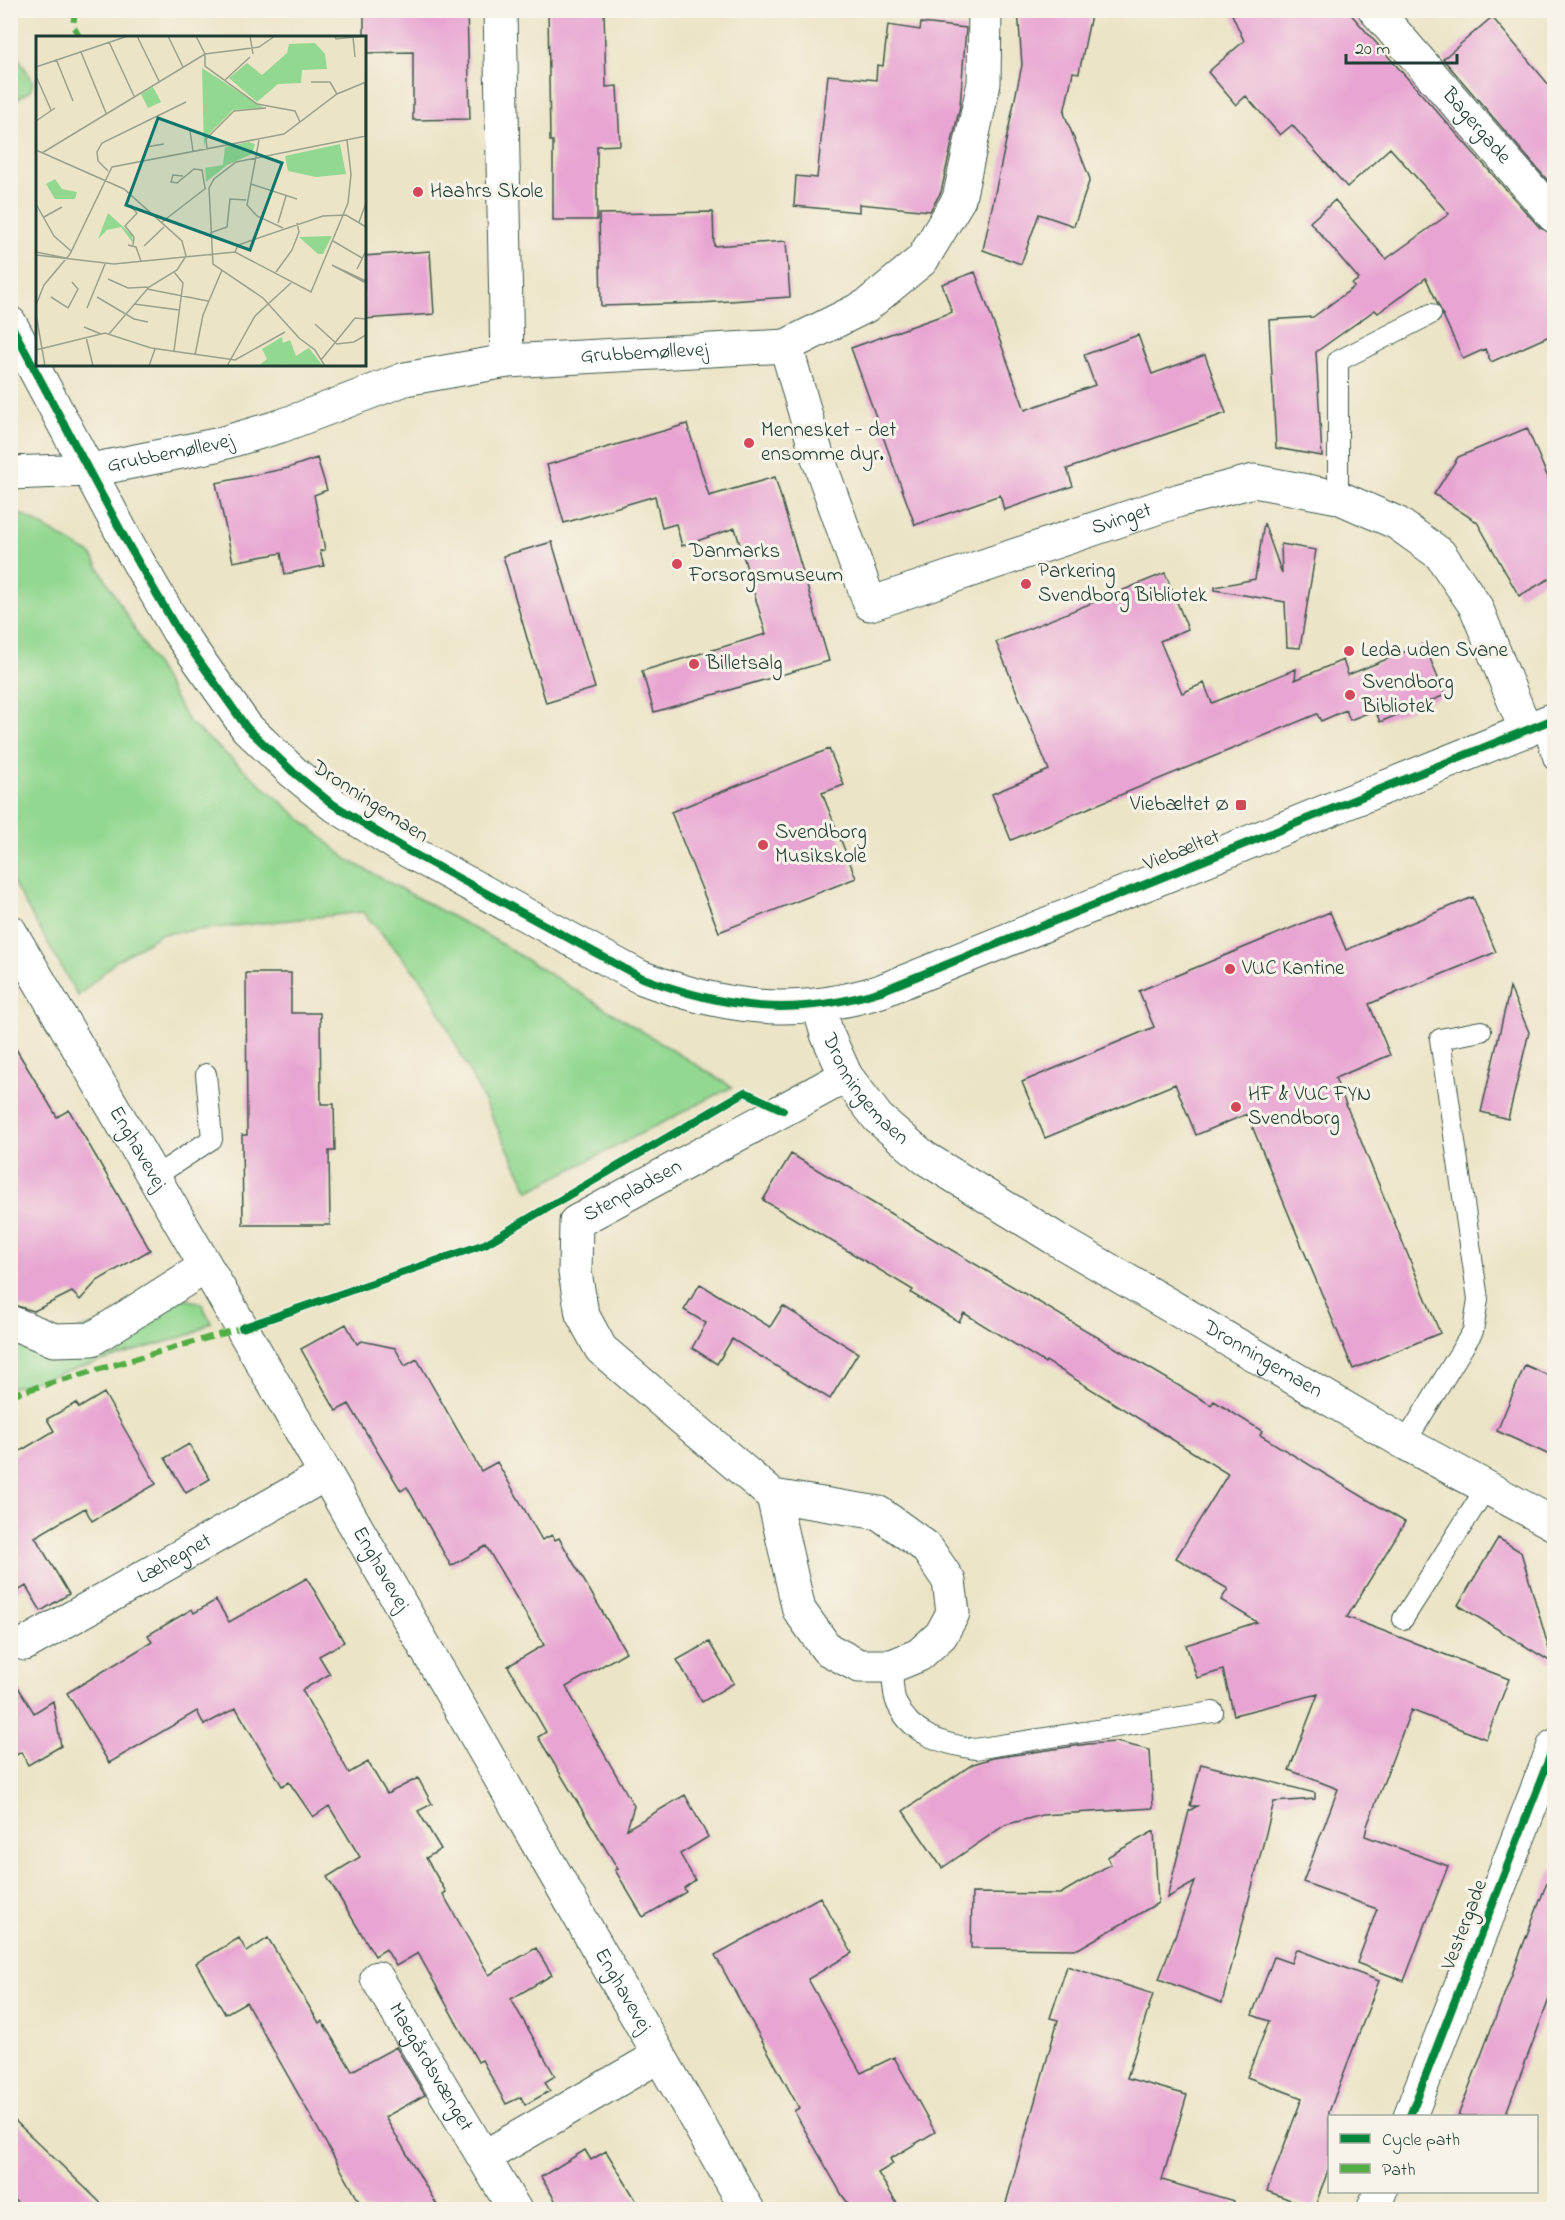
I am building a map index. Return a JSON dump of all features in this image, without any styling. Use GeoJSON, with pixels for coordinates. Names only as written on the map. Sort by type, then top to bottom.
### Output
{"type":"FeatureCollection","features":[{"type":"Feature","properties":{"kind":"street"},"geometry":{"type":"LineString","coordinates":[[500,10],[507,362]]}},
{"type":"Feature","properties":{"kind":"street","name":"Grubbemøllevej"},"geometry":{"type":"LineString","coordinates":[[10,473],[91,470],[216,445],[281,426],[405,379],[507,362],[786,346],[866,306],[922,260],[959,199],[984,83],[985,10]]}},
{"type":"Feature","properties":{"kind":"street","name":"Bagergade"},"geometry":{"type":"LineString","coordinates":[[1375,10],[1554,216]]}},
{"type":"Feature","properties":{"kind":"street","name":"Dronningemaen"},"geometry":{"type":"LineString","coordinates":[[10,323],[91,470],[129,546],[178,631],[247,728],[293,772],[331,803],[403,848],[640,977],[726,1004],[819,1006],[827,1034],[846,1076],[886,1125],[948,1174],[1405,1443],[1554,1524]]}},
{"type":"Feature","properties":{"kind":"street","name":"Svinget"},"geometry":{"type":"LineString","coordinates":[[786,346],[817,455],[870,604],[1180,500],[1254,482],[1338,497],[1397,523],[1440,554],[1476,607],[1541,725]]}},
{"type":"Feature","properties":{"kind":"street","name":"Viebæltet"},"geometry":{"type":"LineString","coordinates":[[819,1006],[849,1001],[921,976],[1541,725]]}},
{"type":"Feature","properties":{"kind":"street","name":"Enghavevej"},"geometry":{"type":"LineString","coordinates":[[10,931],[326,1474],[748,2210]]}},
{"type":"Feature","properties":{"kind":"street","name":"Stenpladsen"},"geometry":{"type":"LineString","coordinates":[[773,1496],[601,1349],[582,1314],[575,1272],[576,1222],[846,1076]]}},
{"type":"Feature","properties":{"kind":"street"},"geometry":{"type":"LineString","coordinates":[[10,1322],[54,1340],[92,1340],[205,1267]]}},
{"type":"Feature","properties":{"kind":"street","name":"Læhegnet"},"geometry":{"type":"LineString","coordinates":[[25,1644],[326,1474]]}},
{"type":"Feature","properties":{"kind":"street"},"geometry":{"type":"LineString","coordinates":[[773,1496],[879,1514],[926,1547],[949,1581],[953,1613],[941,1635],[919,1655],[892,1666],[859,1666],[827,1649],[799,1610],[773,1496]]}},
{"type":"Feature","properties":{"kind":"street","name":"Vestergade"},"geometry":{"type":"LineString","coordinates":[[1410,2115],[1554,1746]]}},
{"type":"Feature","properties":{"kind":"street","name":"Maegårdsvænget"},"geometry":{"type":"LineString","coordinates":[[376,1978],[515,2210]]}},
{"type":"Feature","properties":{"kind":"street"},"geometry":{"type":"LineString","coordinates":[[484,2157],[659,2056]]}},
{"type":"Feature","properties":{"kind":"street"},"geometry":{"type":"LineString","coordinates":[[1373,2210],[1380,2193]]}},
{"type":"Feature","properties":{"kind":"lane"},"geometry":{"type":"LineString","coordinates":[[1338,497],[1338,361],[1431,314]]}},
{"type":"Feature","properties":{"kind":"lane"},"geometry":{"type":"LineString","coordinates":[[1541,725],[1554,760]]}},
{"type":"Feature","properties":{"kind":"lane"},"geometry":{"type":"LineString","coordinates":[[1405,1443],[1473,1331],[1478,1299],[1440,1040],[1481,1031]]}},
{"type":"Feature","properties":{"kind":"lane"},"geometry":{"type":"LineString","coordinates":[[154,1177],[212,1139],[206,1074]]}},
{"type":"Feature","properties":{"kind":"lane"},"geometry":{"type":"LineString","coordinates":[[1403,1619],[1486,1488]]}},
{"type":"Feature","properties":{"kind":"lane"},"geometry":{"type":"LineString","coordinates":[[892,1666],[896,1703],[919,1732],[944,1744],[975,1749],[1213,1712]]}},
{"type":"Feature","properties":{"kind":"green space"},"geometry":{"type":"Polygon","coordinates":[[[10,43],[33,82],[30,91],[11,103],[10,43]]]}},
{"type":"Feature","properties":{"kind":"green space"},"geometry":{"type":"Polygon","coordinates":[[[10,515],[23,515],[91,554],[188,721],[348,860],[493,939],[732,1087],[529,1191],[426,985],[363,912],[161,934],[116,961],[78,996],[11,879],[10,515]]]}},
{"type":"Feature","properties":{"kind":"green space"},"geometry":{"type":"Polygon","coordinates":[[[181,1298],[201,1303],[211,1322],[192,1334],[11,1388],[11,1333],[27,1346],[181,1298]]]}},
{"type":"Feature","properties":{"kind":"building"},"geometry":{"type":"Polygon","coordinates":[[[364,10],[467,10],[470,119],[413,120],[413,52],[366,53],[366,36],[364,36],[364,10]]]}},
{"type":"Feature","properties":{"kind":"building"},"geometry":{"type":"Polygon","coordinates":[[[548,10],[604,10],[606,87],[617,86],[620,145],[597,146],[597,220],[553,220],[553,141],[550,141],[548,10]]]}},
{"type":"Feature","properties":{"kind":"building"},"geometry":{"type":"Polygon","coordinates":[[[1018,10],[1092,10],[1079,73],[1073,72],[1064,113],[1090,179],[1074,226],[1039,214],[1021,264],[983,250],[1022,65],[1018,10]]]}},
{"type":"Feature","properties":{"kind":"building"},"geometry":{"type":"Polygon","coordinates":[[[1230,10],[1347,10],[1540,228],[1554,234],[1554,334],[1491,362],[1485,349],[1463,359],[1426,278],[1378,313],[1375,310],[1316,352],[1322,456],[1276,448],[1269,320],[1313,317],[1354,287],[1352,284],[1359,279],[1310,222],[1335,200],[1386,259],[1449,214],[1390,148],[1347,187],[1292,125],[1280,135],[1246,96],[1236,105],[1208,72],[1244,41],[1230,10]]]}},
{"type":"Feature","properties":{"kind":"building"},"geometry":{"type":"Polygon","coordinates":[[[1492,17],[1554,91],[1554,188],[1443,59],[1492,17]]]}},
{"type":"Feature","properties":{"kind":"building"},"geometry":{"type":"Polygon","coordinates":[[[921,23],[966,28],[960,106],[941,192],[930,211],[859,204],[859,212],[794,206],[796,176],[817,178],[828,75],[876,80],[877,65],[883,66],[888,25],[920,30],[921,23]]]}},
{"type":"Feature","properties":{"kind":"building"},"geometry":{"type":"Polygon","coordinates":[[[713,212],[714,246],[786,241],[790,297],[601,306],[599,214],[713,212]]]}},
{"type":"Feature","properties":{"kind":"building"},"geometry":{"type":"Polygon","coordinates":[[[430,251],[434,314],[366,319],[366,256],[430,251]]]}},
{"type":"Feature","properties":{"kind":"building"},"geometry":{"type":"Polygon","coordinates":[[[975,272],[1025,410],[1095,385],[1084,355],[1138,335],[1152,374],[1205,355],[1226,413],[1067,469],[1073,486],[1004,510],[1000,495],[915,525],[851,348],[952,312],[942,284],[975,272]]]}},
{"type":"Feature","properties":{"kind":"building"},"geometry":{"type":"Polygon","coordinates":[[[687,424],[709,496],[775,477],[829,661],[654,712],[642,671],[766,634],[735,528],[682,546],[676,524],[662,528],[655,496],[564,523],[547,465],[687,424]]]}},
{"type":"Feature","properties":{"kind":"building"},"geometry":{"type":"Polygon","coordinates":[[[1527,428],[1554,492],[1554,576],[1519,596],[1477,522],[1434,494],[1458,457],[1527,428]]]}},
{"type":"Feature","properties":{"kind":"building"},"geometry":{"type":"Polygon","coordinates":[[[317,458],[327,490],[314,495],[325,550],[320,551],[324,566],[285,574],[281,553],[233,562],[216,483],[288,468],[317,458]]]}},
{"type":"Feature","properties":{"kind":"building"},"geometry":{"type":"Polygon","coordinates":[[[1264,523],[1282,574],[1281,544],[1316,550],[1300,648],[1287,647],[1285,602],[1215,590],[1215,587],[1255,579],[1264,523]]]}},
{"type":"Feature","properties":{"kind":"building"},"geometry":{"type":"Polygon","coordinates":[[[552,542],[595,688],[546,703],[503,556],[552,542]]]}},
{"type":"Feature","properties":{"kind":"building"},"geometry":{"type":"Polygon","coordinates":[[[1165,573],[1188,629],[1160,641],[1182,693],[1204,683],[1212,703],[1296,669],[1295,680],[1343,660],[1348,675],[1424,644],[1445,695],[1380,722],[1375,710],[1350,720],[1346,710],[1321,721],[1317,714],[1011,840],[992,794],[1049,770],[996,642],[1165,573]]]}},
{"type":"Feature","properties":{"kind":"building","name":"Svendborg Musikskole"},"geometry":{"type":"Polygon","coordinates":[[[829,749],[844,785],[822,793],[856,878],[719,932],[671,812],[829,749]]]}},
{"type":"Feature","properties":{"kind":"building"},"geometry":{"type":"Polygon","coordinates":[[[1473,897],[1496,952],[1369,1004],[1390,1055],[1335,1078],[1440,1333],[1353,1369],[1247,1114],[1196,1135],[1175,1084],[1045,1138],[1022,1082],[1154,1027],[1139,991],[1330,912],[1346,950],[1473,897]]]}},
{"type":"Feature","properties":{"kind":"building"},"geometry":{"type":"Polygon","coordinates":[[[246,973],[291,973],[291,1013],[320,1013],[321,1104],[334,1104],[335,1151],[329,1151],[330,1225],[243,1225],[242,1135],[247,1135],[246,973]]]}},
{"type":"Feature","properties":{"kind":"building"},"geometry":{"type":"Polygon","coordinates":[[[1510,988],[1529,1032],[1508,1119],[1481,1112],[1510,988]]]}},
{"type":"Feature","properties":{"kind":"building"},"geometry":{"type":"Polygon","coordinates":[[[10,1039],[57,1117],[69,1110],[150,1250],[97,1281],[80,1300],[72,1292],[34,1311],[10,1304],[10,1039]]]}},
{"type":"Feature","properties":{"kind":"building"},"geometry":{"type":"Polygon","coordinates":[[[791,1154],[1211,1405],[1214,1401],[1262,1431],[1260,1435],[1405,1522],[1347,1617],[1509,1679],[1486,1739],[1411,1710],[1367,1826],[1365,1836],[1448,1866],[1404,1981],[1357,1963],[1377,1909],[1303,1882],[1338,1789],[1289,1770],[1318,1694],[1234,1715],[1223,1670],[1197,1678],[1186,1645],[1257,1622],[1221,1600],[1228,1589],[1176,1558],[1228,1474],[964,1313],[959,1322],[911,1293],[913,1290],[763,1200],[791,1154]]]}},
{"type":"Feature","properties":{"kind":"building"},"geometry":{"type":"Polygon","coordinates":[[[700,1284],[770,1327],[783,1306],[858,1353],[830,1399],[732,1339],[717,1364],[692,1348],[706,1323],[684,1310],[700,1284]]]}},
{"type":"Feature","properties":{"kind":"building"},"geometry":{"type":"Polygon","coordinates":[[[346,1324],[357,1344],[362,1341],[395,1348],[405,1366],[417,1359],[481,1471],[497,1462],[542,1540],[552,1535],[555,1540],[559,1538],[626,1652],[566,1687],[634,1806],[627,1829],[685,1795],[708,1837],[680,1854],[695,1880],[684,1888],[686,1892],[643,1917],[615,1870],[618,1869],[538,1737],[546,1732],[508,1666],[544,1645],[486,1546],[451,1566],[407,1487],[401,1491],[349,1404],[336,1411],[301,1349],[346,1324]]]}},
{"type":"Feature","properties":{"kind":"building"},"geometry":{"type":"Polygon","coordinates":[[[1525,1365],[1554,1378],[1554,1457],[1497,1431],[1525,1365]]]}},
{"type":"Feature","properties":{"kind":"building"},"geometry":{"type":"Polygon","coordinates":[[[104,1393],[156,1484],[92,1521],[85,1508],[35,1537],[69,1594],[41,1611],[26,1586],[10,1596],[10,1457],[54,1431],[47,1419],[76,1403],[79,1408],[104,1393]]]}},
{"type":"Feature","properties":{"kind":"building"},"geometry":{"type":"Polygon","coordinates":[[[189,1444],[210,1479],[186,1493],[165,1458],[189,1444]]]}},
{"type":"Feature","properties":{"kind":"building"},"geometry":{"type":"Polygon","coordinates":[[[1498,1538],[1521,1552],[1553,1663],[1458,1605],[1498,1538]]]}},
{"type":"Feature","properties":{"kind":"building"},"geometry":{"type":"Polygon","coordinates":[[[307,1578],[344,1642],[319,1656],[330,1674],[302,1690],[349,1773],[368,1762],[387,1794],[418,1778],[432,1804],[418,1811],[441,1849],[426,1858],[446,1892],[443,1894],[489,1975],[536,1948],[552,1975],[511,1999],[555,2076],[545,2082],[550,2091],[525,2105],[521,2097],[506,2104],[482,2060],[478,2062],[418,1953],[396,1966],[386,1949],[375,1956],[327,1877],[360,1857],[329,1806],[313,1817],[289,1782],[282,1786],[236,1708],[204,1725],[197,1711],[109,1763],[67,1693],[152,1642],[148,1635],[192,1609],[194,1613],[216,1600],[229,1622],[307,1578]]]}},
{"type":"Feature","properties":{"kind":"building"},"geometry":{"type":"Polygon","coordinates":[[[709,1642],[734,1683],[702,1702],[677,1660],[709,1642]]]}},
{"type":"Feature","properties":{"kind":"building"},"geometry":{"type":"Polygon","coordinates":[[[10,1674],[34,1713],[53,1701],[61,1746],[28,1765],[21,1752],[10,1759],[10,1674]]]}},
{"type":"Feature","properties":{"kind":"building"},"geometry":{"type":"Polygon","coordinates":[[[1116,1742],[1150,1750],[1153,1808],[1042,1815],[1005,1825],[942,1868],[903,1811],[973,1764],[993,1758],[1116,1742]]]}},
{"type":"Feature","properties":{"kind":"building"},"geometry":{"type":"Polygon","coordinates":[[[1201,1764],[1315,1793],[1315,1799],[1274,1802],[1222,2003],[1159,1979],[1195,1882],[1167,1898],[1189,1811],[1197,1806],[1190,1806],[1201,1764]]]}},
{"type":"Feature","properties":{"kind":"building"},"geometry":{"type":"Polygon","coordinates":[[[1154,1831],[1158,1903],[1078,1949],[971,1948],[972,1893],[1060,1894],[1111,1864],[1107,1857],[1154,1831]]]}},
{"type":"Feature","properties":{"kind":"building"},"geometry":{"type":"Polygon","coordinates":[[[1552,1869],[1554,1870],[1554,1986],[1505,2115],[1458,2115],[1552,1869]]]}},
{"type":"Feature","properties":{"kind":"building"},"geometry":{"type":"Polygon","coordinates":[[[820,1897],[852,1953],[808,1979],[861,2073],[894,2057],[935,2132],[890,2159],[893,2164],[878,2173],[901,2210],[853,2210],[842,2195],[794,2111],[799,2108],[715,1955],[820,1897]]]}},
{"type":"Feature","properties":{"kind":"building"},"geometry":{"type":"Polygon","coordinates":[[[239,1938],[247,1952],[268,1938],[319,2023],[322,2021],[352,2071],[396,2047],[425,2095],[385,2117],[440,2210],[364,2210],[246,2002],[225,2014],[196,1963],[239,1938]]]}},
{"type":"Feature","properties":{"kind":"building"},"geometry":{"type":"Polygon","coordinates":[[[1296,1949],[1379,1981],[1328,2115],[1328,2171],[1314,2209],[1267,2191],[1302,2098],[1247,2077],[1269,2021],[1252,2015],[1274,1957],[1291,1963],[1296,1949]]]}},
{"type":"Feature","properties":{"kind":"building"},"geometry":{"type":"Polygon","coordinates":[[[1067,1966],[1153,1994],[1127,2078],[1187,2095],[1162,2180],[1234,2201],[1233,2210],[1004,2210],[1058,2020],[1050,2018],[1067,1966]]]}},
{"type":"Feature","properties":{"kind":"building"},"geometry":{"type":"Polygon","coordinates":[[[10,2116],[108,2210],[25,2210],[10,2196],[10,2116]]]}},
{"type":"Feature","properties":{"kind":"building"},"geometry":{"type":"Polygon","coordinates":[[[585,2150],[591,2160],[606,2151],[642,2210],[561,2210],[541,2177],[585,2150]]]}},
{"type":"Feature","properties":{"kind":"marked path"},"geometry":{"type":"LineString","coordinates":[[75,10],[73,26],[79,36]]}},
{"type":"Feature","properties":{"kind":"marked path"},"geometry":{"type":"LineString","coordinates":[[10,1395],[242,1328]]}},
{"type":"Feature","properties":{"kind":"cycle path"},"geometry":{"type":"LineString","coordinates":[[10,323],[129,546],[178,631],[247,728],[293,772],[331,803],[403,848],[640,977],[701,996],[731,1003],[789,1007],[819,1005],[881,991],[1554,719]]}},
{"type":"Feature","properties":{"kind":"cycle path"},"geometry":{"type":"LineString","coordinates":[[242,1328],[485,1244],[745,1092],[783,1110]]}},
{"type":"Feature","properties":{"kind":"cycle path"},"geometry":{"type":"LineString","coordinates":[[1410,2115],[1554,1746]]}},
{"type":"Feature","properties":{"kind":"place","name":"Haahrs Skole"},"geometry":{"type":"Point","coordinates":[418,192]}},
{"type":"Feature","properties":{"kind":"place","name":"Mennesket - det ensomme dyr."},"geometry":{"type":"Point","coordinates":[749,443]}},
{"type":"Feature","properties":{"kind":"place","name":"Danmarks Forsorgsmuseum"},"geometry":{"type":"Point","coordinates":[677,564]}},
{"type":"Feature","properties":{"kind":"place","name":"Parkering Svendborg Bibliotek"},"geometry":{"type":"Point","coordinates":[1026,584]}},
{"type":"Feature","properties":{"kind":"place","name":"Leda uden Svane"},"geometry":{"type":"Point","coordinates":[1349,651]}},
{"type":"Feature","properties":{"kind":"place","name":"Billetsalg"},"geometry":{"type":"Point","coordinates":[694,664]}},
{"type":"Feature","properties":{"kind":"place","name":"Svendborg Bibliotek"},"geometry":{"type":"Point","coordinates":[1350,695]}},
{"type":"Feature","properties":{"kind":"place","name":"Viebæltet Ø"},"geometry":{"type":"Point","coordinates":[1241,805]}},
{"type":"Feature","properties":{"kind":"place","name":"Svendborg Musikskole"},"geometry":{"type":"Point","coordinates":[763,845]}},
{"type":"Feature","properties":{"kind":"place","name":"VUC Kantine"},"geometry":{"type":"Point","coordinates":[1230,969]}},
{"type":"Feature","properties":{"kind":"place","name":"HF & VUC FYN Svendborg"},"geometry":{"type":"Point","coordinates":[1236,1107]}}]}
